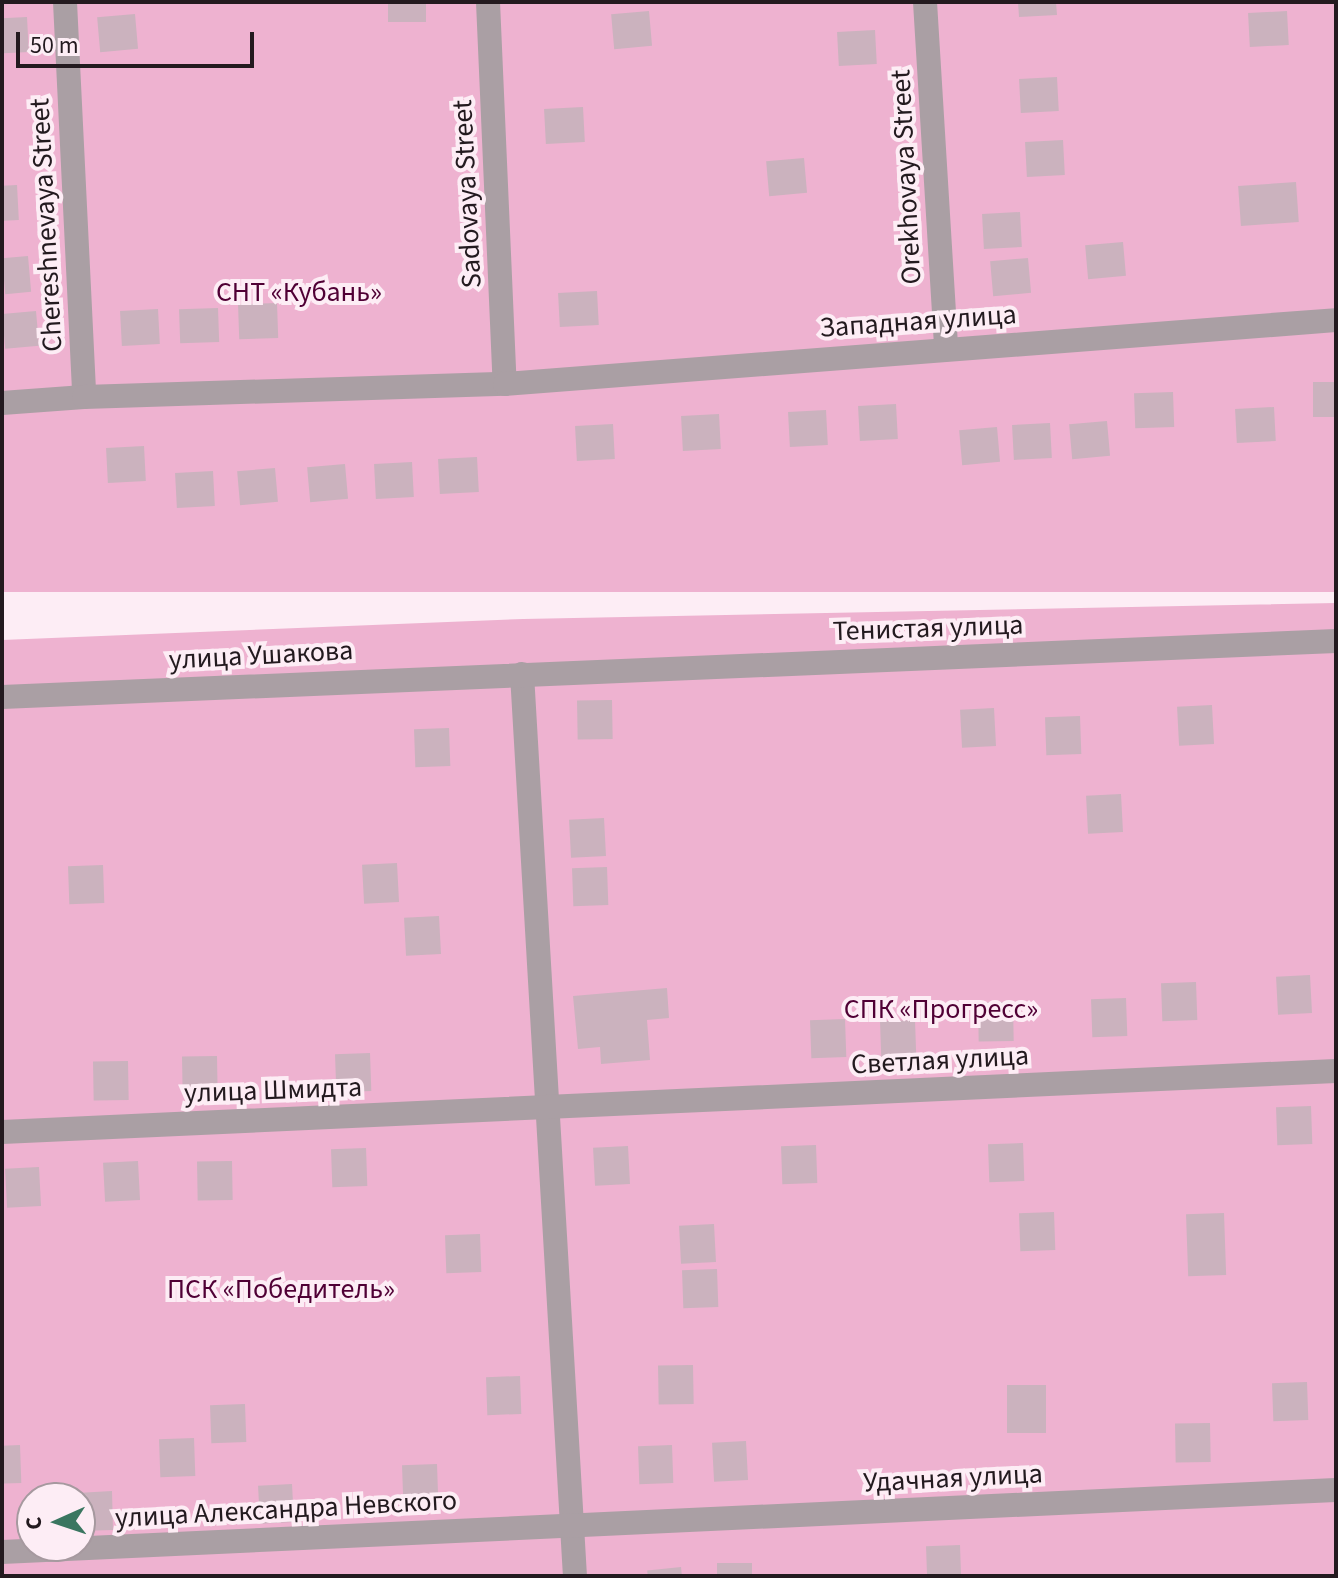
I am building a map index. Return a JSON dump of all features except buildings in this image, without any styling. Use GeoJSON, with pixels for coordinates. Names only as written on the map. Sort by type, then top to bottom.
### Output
{"type":"FeatureCollection","features":[{"type":"Feature","properties":{"kind":"street","name":"Chereshnevaya Street"},"geometry":{"type":"LineString","coordinates":[[65,2],[84,397]]}},
{"type":"Feature","properties":{"kind":"street","name":"Sadovaya Street"},"geometry":{"type":"LineString","coordinates":[[488,2],[505,384]]}},
{"type":"Feature","properties":{"kind":"street","name":"Orekhovaya Street"},"geometry":{"type":"LineString","coordinates":[[925,2],[946,349]]}},
{"type":"Feature","properties":{"kind":"street","name":"Западная улица"},"geometry":{"type":"LineString","coordinates":[[2,403],[84,397],[505,384],[1336,320]]}},
{"type":"Feature","properties":{"kind":"street","name":"Тенистая улица"},"geometry":{"type":"LineString","coordinates":[[522,674],[1336,641]]}},
{"type":"Feature","properties":{"kind":"street","name":"улица Ушакова"},"geometry":{"type":"LineString","coordinates":[[2,697],[522,674]]}},
{"type":"Feature","properties":{"kind":"street"},"geometry":{"type":"LineString","coordinates":[[522,674],[575,1576]]}},
{"type":"Feature","properties":{"kind":"street","name":"Светлая улица"},"geometry":{"type":"LineString","coordinates":[[547,1109],[1336,1071]]}},
{"type":"Feature","properties":{"kind":"street","name":"улица Шмидта"},"geometry":{"type":"LineString","coordinates":[[2,1132],[547,1109]]}},
{"type":"Feature","properties":{"kind":"street","name":"Удачная улица"},"geometry":{"type":"LineString","coordinates":[[573,1525],[1336,1490]]}},
{"type":"Feature","properties":{"kind":"street","name":"улица Александра Невского"},"geometry":{"type":"LineString","coordinates":[[2,1552],[573,1525]]}},
{"type":"Feature","properties":{"kind":"green space","name":"СНТ «Кубань»"},"geometry":{"type":"Polygon","coordinates":[[[2,2],[1336,2],[1336,592],[2,592],[2,2]]]}},
{"type":"Feature","properties":{"kind":"green space"},"geometry":{"type":"Polygon","coordinates":[[[1336,603],[1336,1576],[2,1576],[2,640],[523,619],[1336,603]]]}},
{"type":"Feature","properties":{"kind":"park label","name":"СПК «Прогресс»"},"geometry":{"type":"Point","coordinates":[941,1009]}},
{"type":"Feature","properties":{"kind":"park label","name":"ПСК «Победитель»"},"geometry":{"type":"Point","coordinates":[281,1289]}}]}
